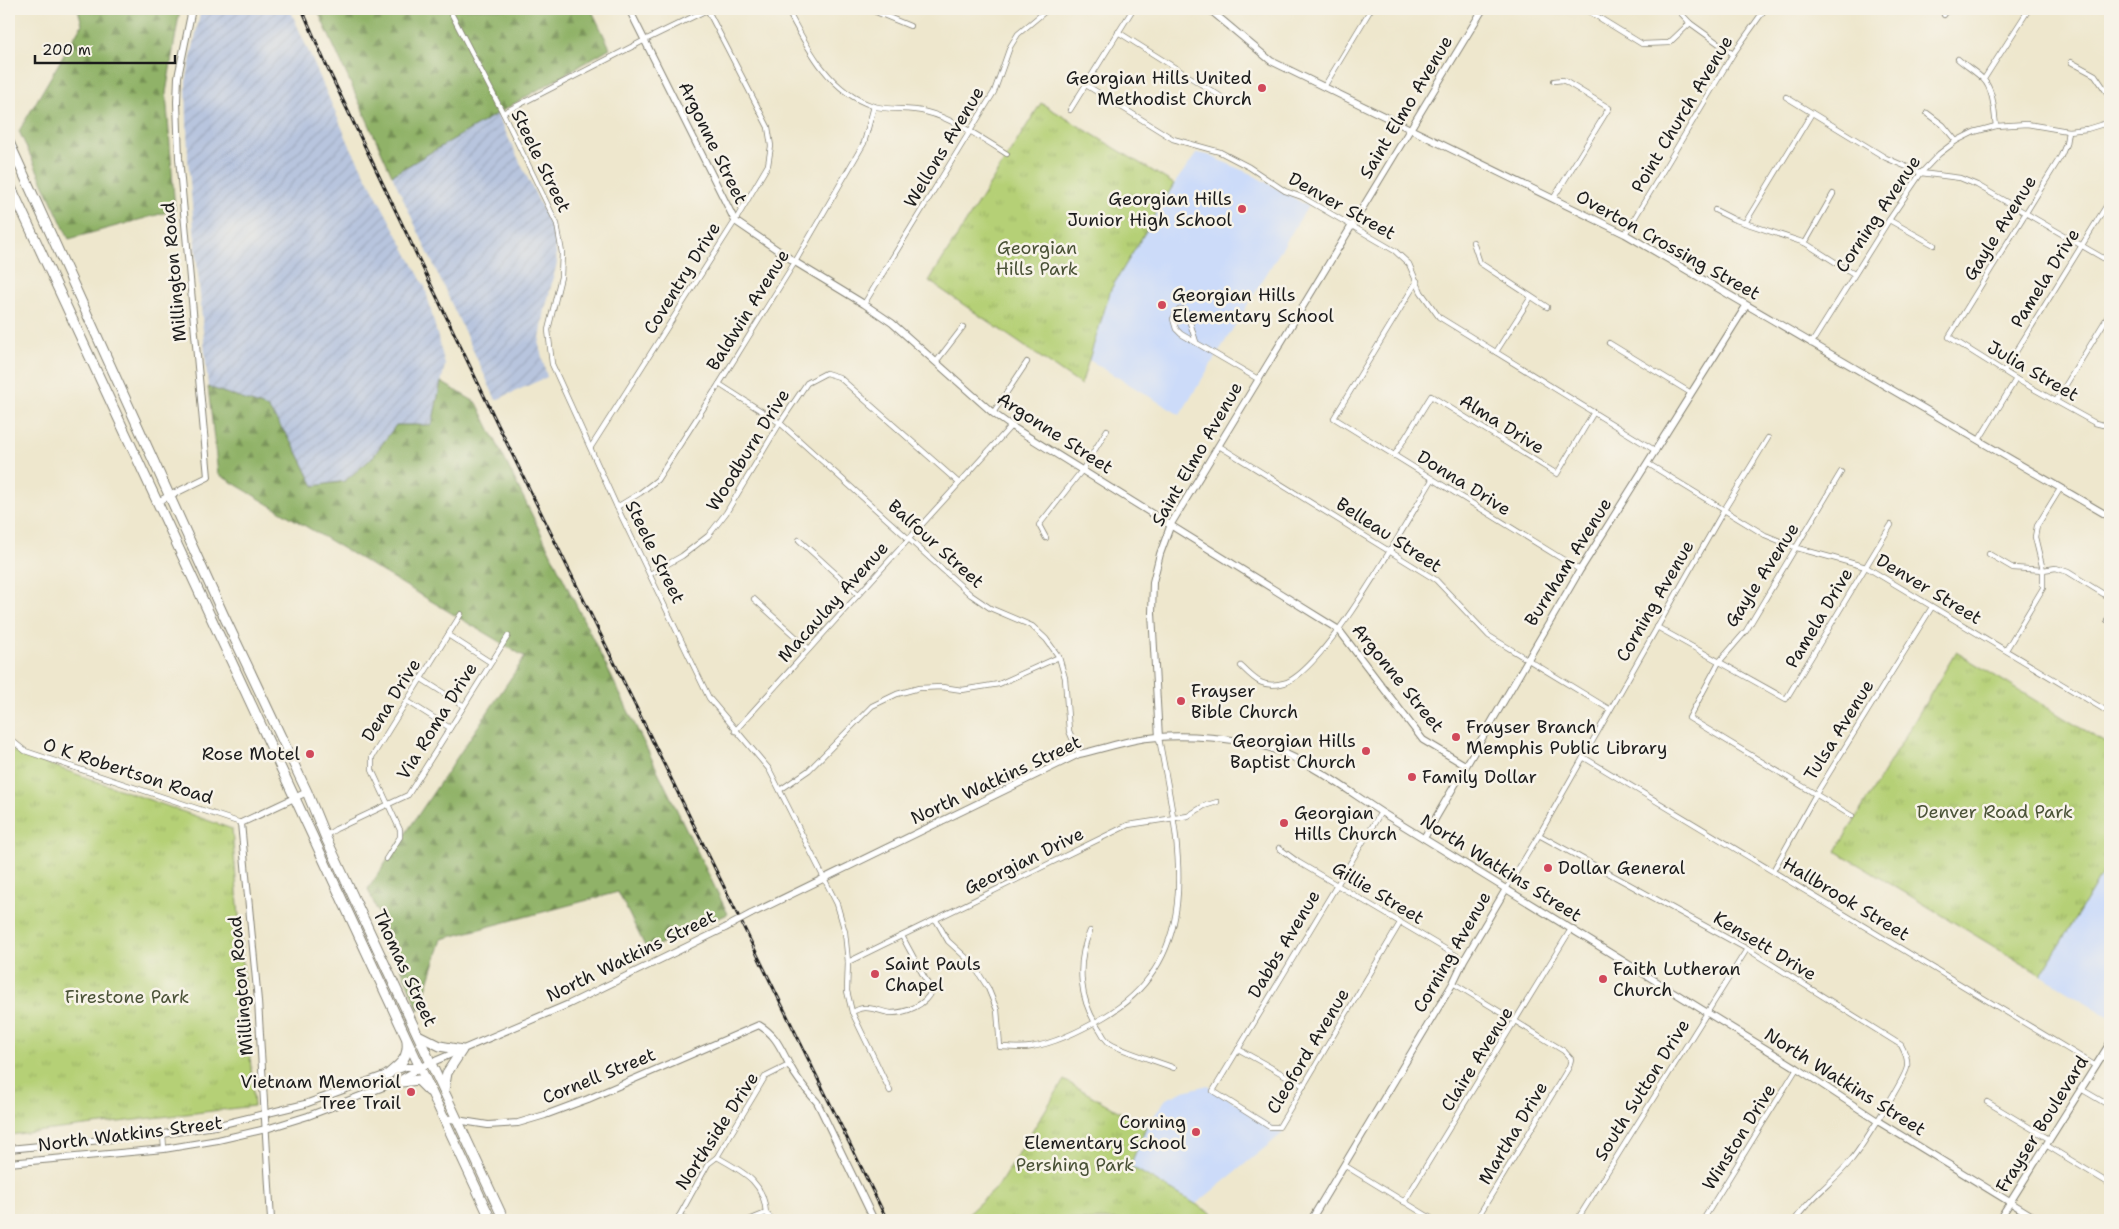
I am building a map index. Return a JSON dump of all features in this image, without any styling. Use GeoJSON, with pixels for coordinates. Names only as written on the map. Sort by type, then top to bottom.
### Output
{"type":"FeatureCollection","features":[{"type":"Feature","properties":{"kind":"highway","name":"Thomas Street"},"geometry":{"type":"LineString","coordinates":[[9,142],[307,792],[325,836],[504,1220]]}},
{"type":"Feature","properties":{"kind":"highway","name":"Thomas Street"},"geometry":{"type":"LineString","coordinates":[[9,183],[293,798],[491,1220]]}},
{"type":"Feature","properties":{"kind":"highway"},"geometry":{"type":"LineString","coordinates":[[320,855],[332,850]]}},
{"type":"Feature","properties":{"kind":"highway"},"geometry":{"type":"LineString","coordinates":[[340,898],[352,892]]}},
{"type":"Feature","properties":{"kind":"highway"},"geometry":{"type":"LineString","coordinates":[[418,1035],[440,1046],[462,1050],[448,1073],[444,1090]]}},
{"type":"Feature","properties":{"kind":"highway"},"geometry":{"type":"LineString","coordinates":[[387,1075],[405,1059],[408,1051],[406,1036]]}},
{"type":"Feature","properties":{"kind":"highway"},"geometry":{"type":"LineString","coordinates":[[394,1083],[418,1080],[434,1095]]}},
{"type":"Feature","properties":{"kind":"street","name":"Millington Road"},"geometry":{"type":"LineString","coordinates":[[157,502],[208,477],[179,158],[177,102],[178,77],[192,9]]}},
{"type":"Feature","properties":{"kind":"street","name":"Steele Street"},"geometry":{"type":"LineString","coordinates":[[449,9],[503,113],[557,224],[562,261],[561,277],[548,330],[552,364],[617,506],[709,698],[769,769],[837,904],[845,932],[848,962],[847,991],[852,1012],[890,1091]]}},
{"type":"Feature","properties":{"kind":"street","name":"Argonne Street"},"geometry":{"type":"LineString","coordinates":[[629,9],[735,221],[795,262],[892,323],[993,413],[1011,426],[1083,469],[1339,630],[1424,740],[1465,765]]}},
{"type":"Feature","properties":{"kind":"street"},"geometry":{"type":"LineString","coordinates":[[503,113],[708,9]]}},
{"type":"Feature","properties":{"kind":"street","name":"Coventry Drive"},"geometry":{"type":"LineString","coordinates":[[591,447],[735,221],[768,165],[771,146],[768,127],[708,9]]}},
{"type":"Feature","properties":{"kind":"street"},"geometry":{"type":"LineString","coordinates":[[787,9],[808,49],[826,73],[850,94],[874,106],[926,112],[969,131],[1007,154]]}},
{"type":"Feature","properties":{"kind":"street"},"geometry":{"type":"LineString","coordinates":[[874,9],[910,26]]}},
{"type":"Feature","properties":{"kind":"street","name":"Wellons Avenue"},"geometry":{"type":"LineString","coordinates":[[864,304],[994,92],[1010,47],[1018,34],[1048,9]]}},
{"type":"Feature","properties":{"kind":"street"},"geometry":{"type":"LineString","coordinates":[[1070,110],[1132,9]]}},
{"type":"Feature","properties":{"kind":"street","name":"Overton Crossing Street"},"geometry":{"type":"LineString","coordinates":[[1209,9],[1262,55],[1626,234],[1746,306],[2110,517]]}},
{"type":"Feature","properties":{"kind":"street"},"geometry":{"type":"LineString","coordinates":[[1324,87],[1371,9]]}},
{"type":"Feature","properties":{"kind":"street","name":"Saint Elmo Avenue"},"geometry":{"type":"LineString","coordinates":[[936,920],[948,941],[972,963],[988,988],[996,1010],[1000,1047],[1030,1047],[1062,1039],[1124,1006],[1149,980],[1167,951],[1176,921],[1178,888],[1173,819],[1159,738],[1152,613],[1153,582],[1160,554],[1171,524],[1483,9]]}},
{"type":"Feature","properties":{"kind":"street"},"geometry":{"type":"LineString","coordinates":[[1585,9],[1642,44],[1669,43],[1690,23]]}},
{"type":"Feature","properties":{"kind":"street"},"geometry":{"type":"LineString","coordinates":[[1677,9],[1690,23],[1733,54]]}},
{"type":"Feature","properties":{"kind":"street","name":"Point Church Avenue"},"geometry":{"type":"LineString","coordinates":[[1626,234],[1733,54],[1765,9]]}},
{"type":"Feature","properties":{"kind":"street"},"geometry":{"type":"LineString","coordinates":[[1944,15],[1948,9]]}},
{"type":"Feature","properties":{"kind":"street"},"geometry":{"type":"LineString","coordinates":[[1984,79],[2029,9]]}},
{"type":"Feature","properties":{"kind":"street"},"geometry":{"type":"LineString","coordinates":[[1118,32],[1228,101]]}},
{"type":"Feature","properties":{"kind":"street"},"geometry":{"type":"LineString","coordinates":[[1958,59],[1984,79],[1991,98],[1996,126]]}},
{"type":"Feature","properties":{"kind":"street"},"geometry":{"type":"LineString","coordinates":[[2071,62],[2095,75],[2110,97]]}},
{"type":"Feature","properties":{"kind":"street"},"geometry":{"type":"LineString","coordinates":[[1553,199],[1609,108],[1563,80],[1554,80]]}},
{"type":"Feature","properties":{"kind":"street","name":"Denver Street"},"geometry":{"type":"LineString","coordinates":[[1086,85],[1174,139],[1220,152],[1249,167],[1285,191],[1302,197],[1352,224],[1395,251],[1409,264],[1421,292],[1440,317],[1656,451]]}},
{"type":"Feature","properties":{"kind":"street"},"geometry":{"type":"LineString","coordinates":[[1786,96],[1886,158],[1921,173],[1960,178],[1976,185],[2110,262]]}},
{"type":"Feature","properties":{"kind":"street","name":"Baldwin Avenue"},"geometry":{"type":"LineString","coordinates":[[617,506],[640,494],[657,480],[719,384],[795,262],[864,143],[874,106]]}},
{"type":"Feature","properties":{"kind":"street"},"geometry":{"type":"LineString","coordinates":[[1745,223],[1812,113]]}},
{"type":"Feature","properties":{"kind":"street"},"geometry":{"type":"LineString","coordinates":[[1927,113],[1943,125],[1956,141]]}},
{"type":"Feature","properties":{"kind":"street","name":"Corning Avenue"},"geometry":{"type":"LineString","coordinates":[[1811,344],[1854,274],[1921,173],[1939,154],[1956,141],[1974,132],[1996,126],[2027,124],[2068,131],[2087,130],[2110,122]]}},
{"type":"Feature","properties":{"kind":"street","name":"Gayle Avenue"},"geometry":{"type":"LineString","coordinates":[[1949,337],[2061,156],[2066,144],[2068,131]]}},
{"type":"Feature","properties":{"kind":"street"},"geometry":{"type":"LineString","coordinates":[[1804,243],[1833,194]]}},
{"type":"Feature","properties":{"kind":"street","name":"Pamela Drive"},"geometry":{"type":"LineString","coordinates":[[2004,371],[2110,200]]}},
{"type":"Feature","properties":{"kind":"street"},"geometry":{"type":"LineString","coordinates":[[1715,210],[1745,223],[1804,243],[1854,274]]}},
{"type":"Feature","properties":{"kind":"street"},"geometry":{"type":"LineString","coordinates":[[1889,220],[1934,245]]}},
{"type":"Feature","properties":{"kind":"street"},"geometry":{"type":"LineString","coordinates":[[1473,242],[1480,263],[1547,307]]}},
{"type":"Feature","properties":{"kind":"street","name":"Donna Drive"},"geometry":{"type":"LineString","coordinates":[[1417,280],[1334,418],[1580,570]]}},
{"type":"Feature","properties":{"kind":"street"},"geometry":{"type":"LineString","coordinates":[[1496,352],[1531,297]]}},
{"type":"Feature","properties":{"kind":"street","name":"Burnham Avenue"},"geometry":{"type":"LineString","coordinates":[[1424,838],[1580,570],[1746,306]]}},
{"type":"Feature","properties":{"kind":"street"},"geometry":{"type":"LineString","coordinates":[[1196,342],[1187,313],[1182,309],[1179,310],[1172,319],[1173,325],[1182,334],[1258,380]]}},
{"type":"Feature","properties":{"kind":"street"},"geometry":{"type":"LineString","coordinates":[[2056,400],[2110,313]]}},
{"type":"Feature","properties":{"kind":"street"},"geometry":{"type":"LineString","coordinates":[[936,362],[963,327]]}},
{"type":"Feature","properties":{"kind":"street","name":"Julia Street"},"geometry":{"type":"LineString","coordinates":[[1949,337],[2016,379],[2095,423],[2103,425],[2110,422]]}},
{"type":"Feature","properties":{"kind":"street"},"geometry":{"type":"LineString","coordinates":[[1608,343],[1691,392]]}},
{"type":"Feature","properties":{"kind":"street"},"geometry":{"type":"LineString","coordinates":[[993,413],[1027,362]]}},
{"type":"Feature","properties":{"kind":"street","name":"Woodburn Drive"},"geometry":{"type":"LineString","coordinates":[[650,574],[682,556],[708,536],[726,513],[780,423],[807,383],[826,373],[840,378],[959,483]]}},
{"type":"Feature","properties":{"kind":"street"},"geometry":{"type":"LineString","coordinates":[[1979,440],[2016,379]]}},
{"type":"Feature","properties":{"kind":"street","name":"Balfour Street"},"geometry":{"type":"LineString","coordinates":[[719,384],[780,423],[971,595],[990,608],[1032,626],[1046,639],[1059,657],[1065,678],[1070,731],[1079,754]]}},
{"type":"Feature","properties":{"kind":"street","name":"Alma Drive"},"geometry":{"type":"LineString","coordinates":[[1394,456],[1431,396],[1557,474],[1594,412]]}},
{"type":"Feature","properties":{"kind":"street","name":"Macaulay Avenue"},"geometry":{"type":"LineString","coordinates":[[735,731],[1011,426]]}},
{"type":"Feature","properties":{"kind":"street"},"geometry":{"type":"LineString","coordinates":[[1046,538],[1039,525],[1083,469],[1108,430]]}},
{"type":"Feature","properties":{"kind":"street","name":"Corning Avenue"},"geometry":{"type":"LineString","coordinates":[[1311,1220],[1453,983],[1464,960],[1539,835],[1724,510],[1768,438]]}},
{"type":"Feature","properties":{"kind":"street","name":"Belleau Street"},"geometry":{"type":"LineString","coordinates":[[1219,446],[1390,549],[1436,580],[1489,636],[1609,709]]}},
{"type":"Feature","properties":{"kind":"street","name":"Denver Street"},"geometry":{"type":"LineString","coordinates":[[1647,463],[1765,535],[1796,548],[1866,566],[2110,713]]}},
{"type":"Feature","properties":{"kind":"street","name":"Gayle Avenue"},"geometry":{"type":"LineString","coordinates":[[1816,794],[1689,718],[1719,662],[1746,631],[1841,472]]}},
{"type":"Feature","properties":{"kind":"street"},"geometry":{"type":"LineString","coordinates":[[1242,666],[1255,681],[1266,685],[1285,682],[1302,673],[1339,630],[1432,480]]}},
{"type":"Feature","properties":{"kind":"street"},"geometry":{"type":"LineString","coordinates":[[2006,650],[2043,588],[2043,570],[2035,537],[2037,526],[2060,489]]}},
{"type":"Feature","properties":{"kind":"street","name":"Pamela Drive"},"geometry":{"type":"LineString","coordinates":[[1719,662],[1786,698],[1891,525]]}},
{"type":"Feature","properties":{"kind":"street"},"geometry":{"type":"LineString","coordinates":[[798,540],[858,594]]}},
{"type":"Feature","properties":{"kind":"street"},"geometry":{"type":"LineString","coordinates":[[1989,554],[2012,568],[2043,570],[2056,568],[2068,572],[2110,598]]}},
{"type":"Feature","properties":{"kind":"street"},"geometry":{"type":"LineString","coordinates":[[754,599],[809,650]]}},
{"type":"Feature","properties":{"kind":"street","name":"Tulsa Avenue"},"geometry":{"type":"LineString","coordinates":[[1773,871],[1816,794],[1932,607]]}},
{"type":"Feature","properties":{"kind":"street","name":"Dena Drive"},"geometry":{"type":"LineString","coordinates":[[386,859],[400,837],[400,830],[372,770],[372,757],[461,614]]}},
{"type":"Feature","properties":{"kind":"street"},"geometry":{"type":"LineString","coordinates":[[2107,620],[2110,615]]}},
{"type":"Feature","properties":{"kind":"street"},"geometry":{"type":"LineString","coordinates":[[1657,627],[1719,662]]}},
{"type":"Feature","properties":{"kind":"street"},"geometry":{"type":"LineString","coordinates":[[448,635],[490,662]]}},
{"type":"Feature","properties":{"kind":"street","name":"Via Roma Drive"},"geometry":{"type":"LineString","coordinates":[[325,836],[408,794],[508,636]]}},
{"type":"Feature","properties":{"kind":"street"},"geometry":{"type":"LineString","coordinates":[[780,790],[809,770],[872,706],[897,694],[919,688],[942,687],[962,690],[998,684],[1059,657]]}},
{"type":"Feature","properties":{"kind":"street"},"geometry":{"type":"LineString","coordinates":[[420,678],[464,706]]}},
{"type":"Feature","properties":{"kind":"street"},"geometry":{"type":"LineString","coordinates":[[407,701],[450,728]]}},
{"type":"Feature","properties":{"kind":"street","name":"North Watkins Street"},"geometry":{"type":"LineString","coordinates":[[9,1163],[164,1149],[218,1140],[266,1129],[308,1116],[394,1083],[421,1068],[569,1004],[1079,754],[1136,740],[1206,737],[1242,742],[1285,753],[1324,775],[2039,1220]]}},
{"type":"Feature","properties":{"kind":"street","name":"O K Robertson Road"},"geometry":{"type":"LineString","coordinates":[[9,738],[25,751],[242,823]]}},
{"type":"Feature","properties":{"kind":"street","name":"Hallbrook Street"},"geometry":{"type":"LineString","coordinates":[[1583,756],[2096,1066]]}},
{"type":"Feature","properties":{"kind":"street"},"geometry":{"type":"LineString","coordinates":[[242,823],[307,792]]}},
{"type":"Feature","properties":{"kind":"street"},"geometry":{"type":"LineString","coordinates":[[1816,794],[1852,816]]}},
{"type":"Feature","properties":{"kind":"street","name":"Georgian Drive"},"geometry":{"type":"LineString","coordinates":[[848,962],[1128,825],[1191,815],[1204,806],[1217,802]]}},
{"type":"Feature","properties":{"kind":"street","name":"Dabbs Avenue"},"geometry":{"type":"LineString","coordinates":[[1213,1092],[1381,812]]}},
{"type":"Feature","properties":{"kind":"street","name":"Millington Road"},"geometry":{"type":"LineString","coordinates":[[242,823],[258,1001],[271,1220]]}},
{"type":"Feature","properties":{"kind":"street","name":"Kensett Drive"},"geometry":{"type":"LineString","coordinates":[[1539,835],[1747,949],[1901,1045],[1907,1058],[1907,1069],[1852,1159],[1803,1209],[1795,1220]]}},
{"type":"Feature","properties":{"kind":"street","name":"Gillie Street"},"geometry":{"type":"LineString","coordinates":[[1280,848],[1298,862],[1464,960]]}},
{"type":"Feature","properties":{"kind":"street","name":"Cleoford Avenue"},"geometry":{"type":"LineString","coordinates":[[1213,1092],[1270,1127],[1279,1127],[1400,923]]}},
{"type":"Feature","properties":{"kind":"street","name":"Claire Avenue"},"geometry":{"type":"LineString","coordinates":[[1404,1202],[1572,929]]}},
{"type":"Feature","properties":{"kind":"street"},"geometry":{"type":"LineString","coordinates":[[1090,931],[1085,942],[1081,982],[1084,1001],[1094,1023],[1109,1043],[1174,1068]]}},
{"type":"Feature","properties":{"kind":"street"},"geometry":{"type":"LineString","coordinates":[[852,1012],[863,1008],[891,1013],[900,1012],[923,1002],[929,996],[931,991],[929,986],[902,936]]}},
{"type":"Feature","properties":{"kind":"street","name":"South Sutton Drive"},"geometry":{"type":"LineString","coordinates":[[1577,1220],[1747,949]]}},
{"type":"Feature","properties":{"kind":"street"},"geometry":{"type":"LineString","coordinates":[[1453,983],[1516,1022]]}},
{"type":"Feature","properties":{"kind":"street","name":"Martha Drive"},"geometry":{"type":"LineString","coordinates":[[1476,1220],[1569,1068],[1571,1059],[1564,1051],[1516,1022]]}},
{"type":"Feature","properties":{"kind":"street","name":"Cornell Street"},"geometry":{"type":"LineString","coordinates":[[444,1118],[488,1125],[518,1123],[545,1116],[759,1025],[778,1040],[789,1065]]}},
{"type":"Feature","properties":{"kind":"street","name":"Frayser Boulevard"},"geometry":{"type":"LineString","coordinates":[[1999,1220],[2110,1043]]}},
{"type":"Feature","properties":{"kind":"street"},"geometry":{"type":"LineString","coordinates":[[1238,1049],[1304,1086]]}},
{"type":"Feature","properties":{"kind":"street"},"geometry":{"type":"LineString","coordinates":[[789,1065],[804,1088],[817,1102],[874,1220]]}},
{"type":"Feature","properties":{"kind":"street","name":"Northside Drive"},"geometry":{"type":"LineString","coordinates":[[678,1218],[708,1164],[718,1157],[765,1077],[789,1065]]}},
{"type":"Feature","properties":{"kind":"street","name":"North Watkins Street"},"geometry":{"type":"LineString","coordinates":[[9,1148],[163,1134],[215,1126],[305,1104],[406,1067],[421,1068]]}},
{"type":"Feature","properties":{"kind":"street","name":"Winston Drive"},"geometry":{"type":"LineString","coordinates":[[1703,1220],[1797,1068]]}},
{"type":"Feature","properties":{"kind":"street"},"geometry":{"type":"LineString","coordinates":[[2082,1089],[2110,1106]]}},
{"type":"Feature","properties":{"kind":"street"},"geometry":{"type":"LineString","coordinates":[[1987,1102],[2110,1184]]}},
{"type":"Feature","properties":{"kind":"street"},"geometry":{"type":"LineString","coordinates":[[163,1134],[164,1149]]}},
{"type":"Feature","properties":{"kind":"street"},"geometry":{"type":"LineString","coordinates":[[718,1157],[747,1175],[760,1188],[765,1202],[766,1213]]}},
{"type":"Feature","properties":{"kind":"street"},"geometry":{"type":"LineString","coordinates":[[1344,1165],[1434,1220]]}},
{"type":"Feature","properties":{"kind":"street"},"geometry":{"type":"LineString","coordinates":[[749,1220],[766,1213]]}},
{"type":"Feature","properties":{"kind":"street"},"geometry":{"type":"LineString","coordinates":[[766,1213],[773,1220]]}},
{"type":"Feature","properties":{"kind":"street"},"geometry":{"type":"LineString","coordinates":[[678,1218],[687,1220]]}},
{"type":"Feature","properties":{"kind":"shaded area"},"geometry":{"type":"Polygon","coordinates":[[[201,9],[290,9],[350,146],[425,287],[445,365],[432,425],[396,425],[372,458],[345,482],[314,486],[294,446],[268,408],[208,387],[188,159],[186,82],[201,9]]]}},
{"type":"Feature","properties":{"kind":"shaded area"},"geometry":{"type":"Polygon","coordinates":[[[497,114],[554,233],[557,263],[545,310],[539,345],[547,377],[496,400],[392,175],[497,114]]]}},
{"type":"Feature","properties":{"kind":"shaded area"},"geometry":{"type":"Polygon","coordinates":[[[1197,153],[1208,155],[1251,174],[1308,206],[1180,415],[1089,360],[1111,289],[1174,184],[1197,153]]]}},
{"type":"Feature","properties":{"kind":"shaded area"},"geometry":{"type":"Polygon","coordinates":[[[2110,861],[2110,1017],[2041,975],[2110,861]]]}},
{"type":"Feature","properties":{"kind":"shaded area"},"geometry":{"type":"Polygon","coordinates":[[[1208,1085],[1283,1133],[1196,1204],[1130,1166],[1146,1127],[1166,1099],[1184,1091],[1208,1085]]]}},
{"type":"Feature","properties":{"kind":"green space"},"geometry":{"type":"Polygon","coordinates":[[[78,9],[180,9],[166,93],[175,210],[69,239],[19,131],[82,24],[78,9]]]}},
{"type":"Feature","properties":{"kind":"green space"},"geometry":{"type":"Polygon","coordinates":[[[317,9],[591,9],[610,48],[392,175],[317,9]]]}},
{"type":"Feature","properties":{"kind":"green space","name":"Georgian Hills Park"},"geometry":{"type":"Polygon","coordinates":[[[1041,103],[1174,184],[1111,289],[1081,385],[929,281],[1041,103]]]}},
{"type":"Feature","properties":{"kind":"green space"},"geometry":{"type":"Polygon","coordinates":[[[441,382],[477,403],[728,914],[647,950],[618,892],[442,939],[419,1011],[368,889],[525,657],[218,474],[208,387],[268,408],[294,446],[314,486],[345,481],[372,458],[396,425],[432,425],[441,382]]]}},
{"type":"Feature","properties":{"kind":"green space","name":"Denver Road Park"},"geometry":{"type":"Polygon","coordinates":[[[1956,652],[2110,746],[2110,861],[2041,975],[1836,851],[1956,652]]]}},
{"type":"Feature","properties":{"kind":"green space","name":"Firestone Park"},"geometry":{"type":"Polygon","coordinates":[[[9,748],[14,752],[232,829],[254,1106],[9,1135],[9,748]]]}},
{"type":"Feature","properties":{"kind":"green space","name":"Pershing Park"},"geometry":{"type":"Polygon","coordinates":[[[1064,1080],[1146,1127],[1130,1166],[1223,1220],[961,1220],[999,1185],[1064,1080]]]}},
{"type":"Feature","properties":{"kind":"railway"},"geometry":{"type":"LineString","coordinates":[[302,9],[326,65],[498,425],[887,1220]]}},
{"type":"Feature","properties":{"kind":"place","name":"Georgian Hills United Methodist Church"},"geometry":{"type":"Point","coordinates":[1262,88]}},
{"type":"Feature","properties":{"kind":"place","name":"Georgian Hills Junior High School"},"geometry":{"type":"Point","coordinates":[1242,209]}},
{"type":"Feature","properties":{"kind":"place","name":"Georgian Hills Elementary School"},"geometry":{"type":"Point","coordinates":[1162,305]}},
{"type":"Feature","properties":{"kind":"place","name":"Frayser Bible Church"},"geometry":{"type":"Point","coordinates":[1181,701]}},
{"type":"Feature","properties":{"kind":"place","name":"Frayser Branch Memphis Public Library"},"geometry":{"type":"Point","coordinates":[1456,737]}},
{"type":"Feature","properties":{"kind":"place","name":"Georgian Hills Baptist Church"},"geometry":{"type":"Point","coordinates":[1366,751]}},
{"type":"Feature","properties":{"kind":"place","name":"Rose Motel"},"geometry":{"type":"Point","coordinates":[310,754]}},
{"type":"Feature","properties":{"kind":"place","name":"Family Dollar"},"geometry":{"type":"Point","coordinates":[1412,777]}},
{"type":"Feature","properties":{"kind":"place","name":"Georgian Hills Church"},"geometry":{"type":"Point","coordinates":[1284,823]}},
{"type":"Feature","properties":{"kind":"place","name":"Dollar General"},"geometry":{"type":"Point","coordinates":[1548,868]}},
{"type":"Feature","properties":{"kind":"place","name":"Saint Pauls Chapel"},"geometry":{"type":"Point","coordinates":[875,974]}},
{"type":"Feature","properties":{"kind":"place","name":"Faith Lutheran Church"},"geometry":{"type":"Point","coordinates":[1603,979]}},
{"type":"Feature","properties":{"kind":"place","name":"Vietnam Memorial Tree Trail"},"geometry":{"type":"Point","coordinates":[411,1092]}},
{"type":"Feature","properties":{"kind":"place","name":"Corning Elementary School"},"geometry":{"type":"Point","coordinates":[1196,1132]}}]}
